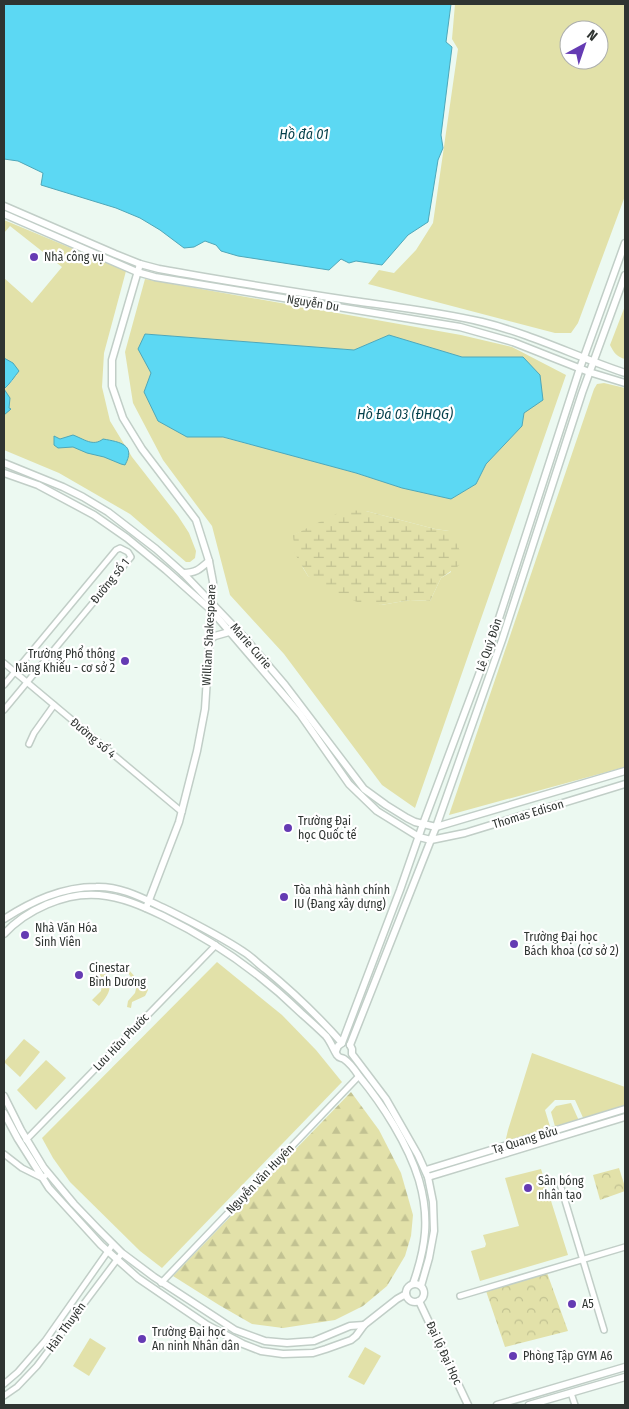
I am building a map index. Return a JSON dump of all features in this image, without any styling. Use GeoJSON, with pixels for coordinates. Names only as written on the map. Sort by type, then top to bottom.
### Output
{"type":"FeatureCollection","features":[{"type":"Feature","properties":{"kind":"street","name":"Nguyễn Du"},"geometry":{"type":"LineString","coordinates":[[4,206],[140,264],[195,276],[411,309],[482,322],[513,331],[625,373]]}},
{"type":"Feature","properties":{"kind":"street","name":"Nguyễn Du"},"geometry":{"type":"LineString","coordinates":[[4,214],[137,272],[168,280],[460,327],[513,342],[589,372],[625,383]]}},
{"type":"Feature","properties":{"kind":"street","name":"Lê Quý Đôn"},"geometry":{"type":"LineString","coordinates":[[342,1043],[493,637],[583,358],[625,243]]}},
{"type":"Feature","properties":{"kind":"street","name":"William Shakespeare"},"geometry":{"type":"LineString","coordinates":[[140,264],[112,360],[112,386],[123,418],[142,449],[196,520],[209,561],[213,582],[204,713],[197,752],[182,812],[146,908]]}},
{"type":"Feature","properties":{"kind":"street","name":"Lê Quý Đôn"},"geometry":{"type":"LineString","coordinates":[[350,1045],[436,827],[502,640],[589,372],[625,275]]}},
{"type":"Feature","properties":{"kind":"street","name":"Marie Curie"},"geometry":{"type":"LineString","coordinates":[[4,464],[63,487],[108,512],[183,573],[285,685],[364,789],[406,818],[436,827]]}},
{"type":"Feature","properties":{"kind":"street","name":"Marie Curie"},"geometry":{"type":"LineString","coordinates":[[4,474],[38,485],[94,515],[147,553],[212,611],[300,714],[348,784],[378,811],[419,837],[430,840]]}},
{"type":"Feature","properties":{"kind":"street"},"geometry":{"type":"LineString","coordinates":[[530,520],[540,522]]}},
{"type":"Feature","properties":{"kind":"street","name":"Đường số 1"},"geometry":{"type":"LineString","coordinates":[[4,686],[116,550],[120,548],[128,552],[131,557],[4,710]]}},
{"type":"Feature","properties":{"kind":"street"},"geometry":{"type":"LineString","coordinates":[[183,573],[192,573],[209,561]]}},
{"type":"Feature","properties":{"kind":"street"},"geometry":{"type":"LineString","coordinates":[[509,585],[519,588]]}},
{"type":"Feature","properties":{"kind":"street"},"geometry":{"type":"LineString","coordinates":[[209,640],[229,632]]}},
{"type":"Feature","properties":{"kind":"street"},"geometry":{"type":"LineString","coordinates":[[493,637],[502,640]]}},
{"type":"Feature","properties":{"kind":"street","name":"Đường số 4"},"geometry":{"type":"LineString","coordinates":[[4,663],[182,812]]}},
{"type":"Feature","properties":{"kind":"street"},"geometry":{"type":"LineString","coordinates":[[29,744],[34,733],[54,705]]}},
{"type":"Feature","properties":{"kind":"street","name":"Thomas Edison"},"geometry":{"type":"LineString","coordinates":[[436,827],[625,771]]}},
{"type":"Feature","properties":{"kind":"street","name":"Thomas Edison"},"geometry":{"type":"LineString","coordinates":[[430,840],[465,833],[625,784]]}},
{"type":"Feature","properties":{"kind":"street"},"geometry":{"type":"LineString","coordinates":[[525,800],[530,813]]}},
{"type":"Feature","properties":{"kind":"street"},"geometry":{"type":"LineString","coordinates":[[4,919],[32,902],[65,890],[97,886],[131,892],[199,925],[245,953],[285,985],[342,1043],[350,1045],[352,1054],[386,1099],[426,1170],[434,1202],[434,1231],[422,1286],[424,1294],[419,1301],[411,1301],[406,1294]]}},
{"type":"Feature","properties":{"kind":"street"},"geometry":{"type":"LineString","coordinates":[[400,890],[410,894]]}},
{"type":"Feature","properties":{"kind":"street"},"geometry":{"type":"LineString","coordinates":[[4,934],[7,926],[44,907],[67,898],[81,895],[114,897],[128,900],[186,927],[255,972],[326,1037],[338,1057],[344,1059],[360,1076],[390,1120],[409,1156],[418,1179],[425,1210],[425,1244],[414,1284]]}},
{"type":"Feature","properties":{"kind":"street","name":"Lưu Hữu Phước"},"geometry":{"type":"LineString","coordinates":[[26,1140],[216,945]]}},
{"type":"Feature","properties":{"kind":"street"},"geometry":{"type":"LineString","coordinates":[[336,1051],[342,1043]]}},
{"type":"Feature","properties":{"kind":"street"},"geometry":{"type":"LineString","coordinates":[[344,1059],[352,1054]]}},
{"type":"Feature","properties":{"kind":"street","name":"Nguyễn Văn Huyên"},"geometry":{"type":"LineString","coordinates":[[161,1283],[360,1076]]}},
{"type":"Feature","properties":{"kind":"street"},"geometry":{"type":"LineString","coordinates":[[4,1096],[53,1193],[76,1220],[138,1278],[200,1320],[243,1344],[261,1351],[283,1354],[313,1352],[351,1340],[364,1324],[406,1294],[408,1286],[414,1284],[422,1286]]}},
{"type":"Feature","properties":{"kind":"street","name":"Tạ Quang Bửu"},"geometry":{"type":"LineString","coordinates":[[426,1170],[625,1109]]}},
{"type":"Feature","properties":{"kind":"street"},"geometry":{"type":"LineString","coordinates":[[4,1113],[45,1176],[122,1253],[161,1283],[235,1330],[265,1341],[287,1343],[314,1341],[350,1326],[364,1324]]}},
{"type":"Feature","properties":{"kind":"street","name":"Tạ Quang Bửu"},"geometry":{"type":"LineString","coordinates":[[428,1177],[625,1117]]}},
{"type":"Feature","properties":{"kind":"street"},"geometry":{"type":"LineString","coordinates":[[571,1126],[573,1133]]}},
{"type":"Feature","properties":{"kind":"street"},"geometry":{"type":"LineString","coordinates":[[4,1154],[22,1168],[45,1176]]}},
{"type":"Feature","properties":{"kind":"street"},"geometry":{"type":"LineString","coordinates":[[560,1184],[604,1330]]}},
{"type":"Feature","properties":{"kind":"street","name":"Hàn Thuyên"},"geometry":{"type":"LineString","coordinates":[[4,1384],[18,1372],[45,1341],[113,1244]]}},
{"type":"Feature","properties":{"kind":"street"},"geometry":{"type":"LineString","coordinates":[[460,1296],[625,1247]]}},
{"type":"Feature","properties":{"kind":"street","name":"Hàn Thuyên"},"geometry":{"type":"LineString","coordinates":[[4,1396],[17,1387],[34,1370],[122,1253]]}},
{"type":"Feature","properties":{"kind":"street","name":"Đại lộ Đại Học"},"geometry":{"type":"LineString","coordinates":[[419,1301],[468,1405]]}},
{"type":"Feature","properties":{"kind":"street"},"geometry":{"type":"LineString","coordinates":[[497,1405],[625,1367]]}},
{"type":"Feature","properties":{"kind":"street"},"geometry":{"type":"LineString","coordinates":[[529,1405],[625,1377]]}},
{"type":"Feature","properties":{"kind":"street"},"geometry":{"type":"LineString","coordinates":[[568,1384],[575,1405]]}},
{"type":"Feature","properties":{"kind":"green space"},"geometry":{"type":"Polygon","coordinates":[[[455,4],[625,4],[625,196],[578,323],[571,333],[555,333],[368,284],[379,270],[394,273],[416,250],[433,223],[458,49],[452,39],[455,4]]]}},
{"type":"Feature","properties":{"kind":"green space"},"geometry":{"type":"Polygon","coordinates":[[[4,220],[126,271],[104,353],[102,387],[110,421],[132,457],[189,533],[196,551],[195,558],[190,562],[186,562],[130,514],[59,473],[4,450],[4,415],[9,408],[4,390],[13,380],[13,363],[4,358],[4,278],[32,303],[62,267],[10,226],[4,233],[4,220]]]}},
{"type":"Feature","properties":{"kind":"green space"},"geometry":{"type":"Polygon","coordinates":[[[145,279],[461,335],[512,347],[566,375],[415,808],[382,785],[284,654],[230,595],[212,526],[163,460],[133,403],[125,352],[145,279]],[[145,334],[152,373],[144,392],[187,437],[222,437],[356,473],[402,488],[451,499],[476,484],[486,464],[522,426],[524,413],[523,357],[462,357],[389,335],[354,350],[145,334]],[[344,511],[294,535],[303,568],[308,576],[381,605],[410,600],[430,601],[441,578],[451,572],[449,531],[366,511],[344,511]]]}},
{"type":"Feature","properties":{"kind":"green space"},"geometry":{"type":"Polygon","coordinates":[[[625,306],[625,359],[616,354],[610,345],[625,306]]]}},
{"type":"Feature","properties":{"kind":"green space"},"geometry":{"type":"Polygon","coordinates":[[[604,383],[625,388],[625,767],[449,815],[594,389],[597,384],[604,383]]]}},
{"type":"Feature","properties":{"kind":"green space"},"geometry":{"type":"Polygon","coordinates":[[[344,510],[366,511],[449,531],[458,537],[458,546],[464,562],[441,578],[430,601],[410,600],[381,605],[357,602],[328,589],[308,576],[295,554],[293,535],[344,510]]]}},
{"type":"Feature","properties":{"kind":"green space"},"geometry":{"type":"Polygon","coordinates":[[[217,962],[282,1015],[316,1050],[342,1082],[162,1268],[140,1251],[70,1182],[42,1138],[217,962]]]}},
{"type":"Feature","properties":{"kind":"green space"},"geometry":{"type":"Polygon","coordinates":[[[104,963],[110,986],[107,995],[99,1006],[92,1000],[101,991],[102,985],[98,965],[104,963]]]}},
{"type":"Feature","properties":{"kind":"green space"},"geometry":{"type":"Polygon","coordinates":[[[129,970],[136,978],[143,979],[148,990],[145,996],[132,1002],[131,1008],[127,1007],[128,1001],[135,993],[137,985],[128,973],[129,970]]]}},
{"type":"Feature","properties":{"kind":"green space"},"geometry":{"type":"Polygon","coordinates":[[[24,1039],[40,1052],[20,1077],[4,1062],[24,1039]]]}},
{"type":"Feature","properties":{"kind":"green space"},"geometry":{"type":"Polygon","coordinates":[[[532,1053],[625,1087],[625,1110],[585,1122],[575,1100],[555,1100],[545,1110],[552,1133],[504,1147],[532,1053]]]}},
{"type":"Feature","properties":{"kind":"green space"},"geometry":{"type":"Polygon","coordinates":[[[46,1060],[66,1078],[36,1110],[17,1090],[46,1060]]]}},
{"type":"Feature","properties":{"kind":"green space"},"geometry":{"type":"Polygon","coordinates":[[[351,1092],[379,1130],[401,1173],[413,1215],[411,1236],[405,1256],[387,1286],[363,1306],[335,1320],[283,1328],[252,1324],[173,1276],[351,1092]]]}},
{"type":"Feature","properties":{"kind":"green space"},"geometry":{"type":"Polygon","coordinates":[[[571,1103],[580,1123],[556,1130],[551,1112],[556,1106],[571,1103]]]}},
{"type":"Feature","properties":{"kind":"green space"},"geometry":{"type":"Polygon","coordinates":[[[619,1168],[625,1191],[600,1200],[593,1175],[619,1168]]]}},
{"type":"Feature","properties":{"kind":"green space"},"geometry":{"type":"Polygon","coordinates":[[[541,1169],[568,1255],[480,1281],[471,1251],[485,1247],[483,1235],[519,1226],[505,1178],[541,1169]]]}},
{"type":"Feature","properties":{"kind":"green space"},"geometry":{"type":"Polygon","coordinates":[[[546,1270],[568,1331],[505,1347],[485,1288],[546,1270]]]}},
{"type":"Feature","properties":{"kind":"green space"},"geometry":{"type":"Polygon","coordinates":[[[90,1338],[106,1348],[89,1376],[73,1366],[90,1338]]]}},
{"type":"Feature","properties":{"kind":"green space"},"geometry":{"type":"Polygon","coordinates":[[[365,1347],[381,1356],[364,1385],[348,1377],[365,1347]]]}},
{"type":"Feature","properties":{"kind":"water","name":"Hồ đá 01"},"geometry":{"type":"Polygon","coordinates":[[[4,4],[451,4],[446,42],[452,47],[441,135],[443,148],[438,160],[428,222],[408,235],[382,265],[356,261],[349,263],[341,259],[329,270],[238,256],[221,251],[216,245],[205,241],[194,247],[184,248],[140,218],[116,208],[41,185],[43,173],[18,161],[4,159],[4,4]]]}},
{"type":"Feature","properties":{"kind":"water","name":"Hồ Đá 03 (ĐHQG)"},"geometry":{"type":"Polygon","coordinates":[[[145,334],[354,350],[389,335],[462,357],[523,357],[540,375],[543,400],[524,413],[522,426],[486,464],[476,484],[451,499],[402,488],[356,473],[223,437],[187,437],[158,421],[144,392],[151,373],[138,349],[145,334]]]}},
{"type":"Feature","properties":{"kind":"water"},"geometry":{"type":"Polygon","coordinates":[[[4,358],[13,363],[19,371],[4,389],[4,358]]]}},
{"type":"Feature","properties":{"kind":"water"},"geometry":{"type":"Polygon","coordinates":[[[4,389],[10,398],[9,408],[11,409],[4,415],[4,389]]]}},
{"type":"Feature","properties":{"kind":"water"},"geometry":{"type":"Polygon","coordinates":[[[73,435],[92,442],[103,439],[121,443],[128,449],[129,453],[125,465],[73,447],[58,448],[54,445],[54,436],[60,439],[73,435]]]}},
{"type":"Feature","properties":{"kind":"place","name":"Nhà công vụ"},"geometry":{"type":"Point","coordinates":[34,257]}},
{"type":"Feature","properties":{"kind":"place","name":"Trường Phổ thông Năng Khiếu - cơ sở 2"},"geometry":{"type":"Point","coordinates":[125,661]}},
{"type":"Feature","properties":{"kind":"place","name":"Trường Đại học Quốc tế"},"geometry":{"type":"Point","coordinates":[288,828]}},
{"type":"Feature","properties":{"kind":"place","name":"Tòa nhà hành chính IU (Đang xây dựng)"},"geometry":{"type":"Point","coordinates":[284,897]}},
{"type":"Feature","properties":{"kind":"place","name":"Nhà Văn Hóa Sinh Viên"},"geometry":{"type":"Point","coordinates":[25,935]}},
{"type":"Feature","properties":{"kind":"place","name":"Trường Đại học Bách khoa (cơ sở 2)"},"geometry":{"type":"Point","coordinates":[514,944]}},
{"type":"Feature","properties":{"kind":"place","name":"Cinestar Bình Dương"},"geometry":{"type":"Point","coordinates":[79,975]}},
{"type":"Feature","properties":{"kind":"place","name":"Sân bóng nhân tạo"},"geometry":{"type":"Point","coordinates":[528,1188]}},
{"type":"Feature","properties":{"kind":"place","name":"A5"},"geometry":{"type":"Point","coordinates":[572,1304]}},
{"type":"Feature","properties":{"kind":"place","name":"Trường Đại học An ninh Nhân dân"},"geometry":{"type":"Point","coordinates":[142,1339]}},
{"type":"Feature","properties":{"kind":"place","name":"Phòng Tập GYM A6"},"geometry":{"type":"Point","coordinates":[513,1356]}}]}
